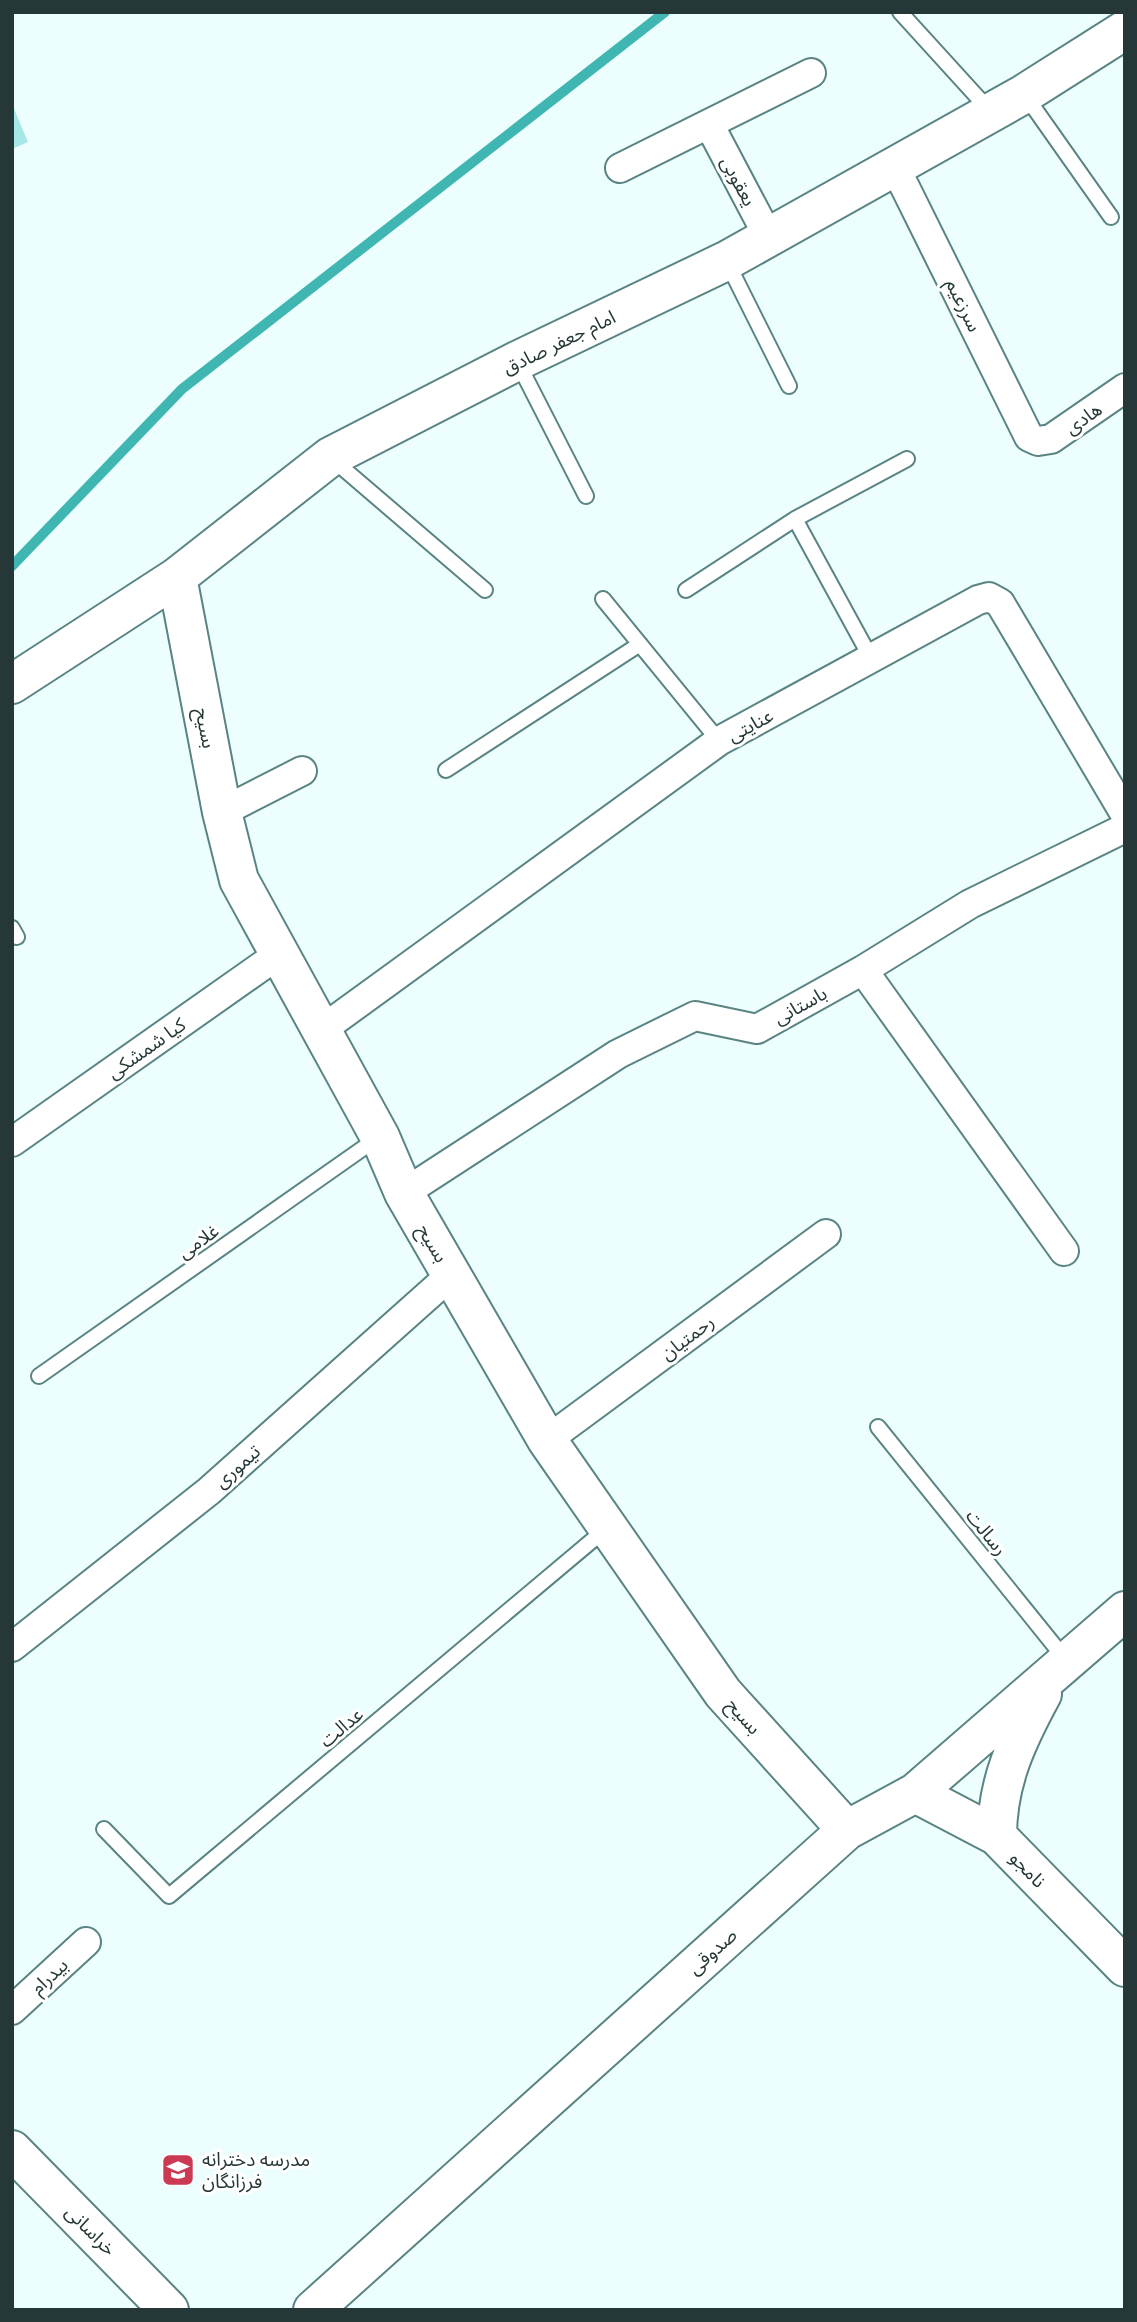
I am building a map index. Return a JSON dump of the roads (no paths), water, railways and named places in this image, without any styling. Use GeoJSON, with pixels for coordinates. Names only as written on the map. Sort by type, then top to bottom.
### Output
{"type":"FeatureCollection","features":[{"type":"Feature","properties":{"kind":"street","name":"امام جعفر صادق"},"geometry":{"type":"LineString","coordinates":[[12,684],[177,577],[330,457],[517,361],[726,261],[1024,94],[1125,30]]}},
{"type":"Feature","properties":{"kind":"street"},"geometry":{"type":"LineString","coordinates":[[620,168],[710,126],[811,73]]}},
{"type":"Feature","properties":{"kind":"street","name":"یعقوبی"},"geometry":{"type":"LineString","coordinates":[[710,126],[768,236]]}},
{"type":"Feature","properties":{"kind":"street","name":"سرزعیم"},"geometry":{"type":"LineString","coordinates":[[894,165],[1029,437],[1038,441]]}},
{"type":"Feature","properties":{"kind":"street","name":"هادی"},"geometry":{"type":"LineString","coordinates":[[1038,441],[1051,439],[1125,388]]}},
{"type":"Feature","properties":{"kind":"street","name":"بسیح"},"geometry":{"type":"LineString","coordinates":[[177,577],[222,812],[239,880],[380,1137],[404,1194],[547,1440],[608,1528],[723,1693],[847,1830]]}},
{"type":"Feature","properties":{"kind":"street","name":"عنایتی"},"geometry":{"type":"LineString","coordinates":[[320,1031],[719,741],[978,600],[989,597],[1000,603],[1125,814]]}},
{"type":"Feature","properties":{"kind":"street"},"geometry":{"type":"LineString","coordinates":[[222,812],[302,771]]}},
{"type":"Feature","properties":{"kind":"street","name":"باستانی"},"geometry":{"type":"LineString","coordinates":[[404,1194],[618,1054],[695,1016],[757,1029],[863,970],[970,904],[1125,828]]}},
{"type":"Feature","properties":{"kind":"street","name":"کیا شمشکی"},"geometry":{"type":"LineString","coordinates":[[12,1142],[279,954]]}},
{"type":"Feature","properties":{"kind":"street"},"geometry":{"type":"LineString","coordinates":[[863,970],[1064,1251]]}},
{"type":"Feature","properties":{"kind":"street","name":"رحمتیان"},"geometry":{"type":"LineString","coordinates":[[547,1440],[826,1234]]}},
{"type":"Feature","properties":{"kind":"street","name":"تیموری"},"geometry":{"type":"LineString","coordinates":[[12,1647],[209,1491],[452,1274]]}},
{"type":"Feature","properties":{"kind":"street","name":"صدوقی"},"geometry":{"type":"LineString","coordinates":[[313,2310],[847,1830],[915,1793],[1125,1611]]}},
{"type":"Feature","properties":{"kind":"street"},"geometry":{"type":"LineString","coordinates":[[997,1836],[1003,1776],[1015,1744],[1059,1668]]}},
{"type":"Feature","properties":{"kind":"street","name":"نامجو"},"geometry":{"type":"LineString","coordinates":[[915,1793],[997,1836],[1125,1967]]}},
{"type":"Feature","properties":{"kind":"street","name":"بیدرام"},"geometry":{"type":"LineString","coordinates":[[12,2010],[86,1942]]}},
{"type":"Feature","properties":{"kind":"street","name":"خراسانی"},"geometry":{"type":"LineString","coordinates":[[12,2150],[170,2310]]}},
{"type":"Feature","properties":{"kind":"lane"},"geometry":{"type":"LineString","coordinates":[[900,12],[992,112]]}},
{"type":"Feature","properties":{"kind":"lane"},"geometry":{"type":"LineString","coordinates":[[1024,94],[1111,217]]}},
{"type":"Feature","properties":{"kind":"lane"},"geometry":{"type":"LineString","coordinates":[[726,261],[789,386]]}},
{"type":"Feature","properties":{"kind":"lane"},"geometry":{"type":"LineString","coordinates":[[517,361],[586,496]]}},
{"type":"Feature","properties":{"kind":"lane"},"geometry":{"type":"LineString","coordinates":[[330,457],[485,590]]}},
{"type":"Feature","properties":{"kind":"lane"},"geometry":{"type":"LineString","coordinates":[[686,590],[795,519],[907,459]]}},
{"type":"Feature","properties":{"kind":"lane"},"geometry":{"type":"LineString","coordinates":[[795,519],[872,660]]}},
{"type":"Feature","properties":{"kind":"lane"},"geometry":{"type":"LineString","coordinates":[[603,599],[719,741]]}},
{"type":"Feature","properties":{"kind":"lane"},"geometry":{"type":"LineString","coordinates":[[446,770],[640,643]]}},
{"type":"Feature","properties":{"kind":"lane","name":"غلامی"},"geometry":{"type":"LineString","coordinates":[[39,1376],[380,1137]]}},
{"type":"Feature","properties":{"kind":"lane","name":"رسالت"},"geometry":{"type":"LineString","coordinates":[[878,1427],[1059,1668]]}},
{"type":"Feature","properties":{"kind":"lane","name":"عدالت"},"geometry":{"type":"LineString","coordinates":[[104,1829],[169,1896],[608,1528]]}},
{"type":"Feature","properties":{"kind":"waterway"},"geometry":{"type":"LineString","coordinates":[[12,566],[182,389],[665,12]]}},
{"type":"Feature","properties":{"kind":"place","name":"مدرسه دخترانه فرزانگان"},"geometry":{"type":"Point","coordinates":[178,2170]}}]}
